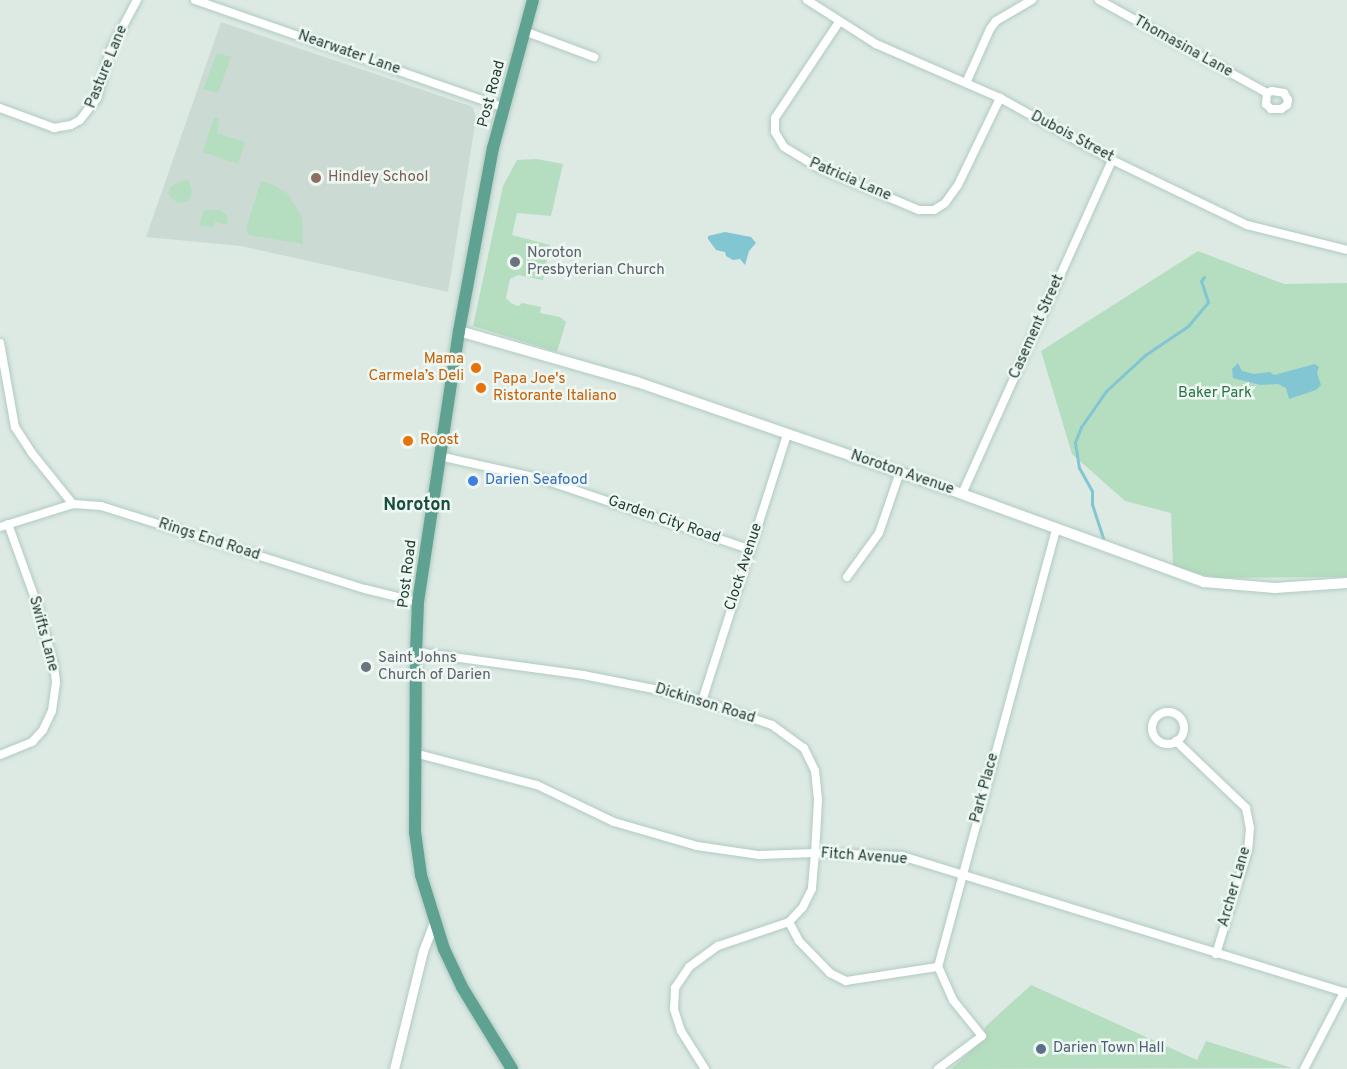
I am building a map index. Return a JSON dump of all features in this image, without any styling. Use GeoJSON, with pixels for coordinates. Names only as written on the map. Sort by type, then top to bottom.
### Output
{"type":"FeatureCollection","features":[{"type":"Feature","properties":{"kind":"main road","name":"Post Road"},"geometry":{"type":"LineString","coordinates":[[512,1069],[462,987],[434,922],[421,875],[415,832],[414,753],[418,602],[439,456],[459,332],[503,107],[533,0]]}},
{"type":"Feature","properties":{"kind":"main road","name":"Noroton Avenue"},"geometry":{"type":"LineString","coordinates":[[459,332],[637,382],[900,472],[1204,582],[1275,588],[1347,583]]}},
{"type":"Feature","properties":{"kind":"street","name":"Pasture Lane"},"geometry":{"type":"LineString","coordinates":[[0,108],[54,128],[71,125],[81,120],[97,98],[110,51],[137,0]]}},
{"type":"Feature","properties":{"kind":"street","name":"Nearwater Lane"},"geometry":{"type":"LineString","coordinates":[[195,0],[503,107]]}},
{"type":"Feature","properties":{"kind":"street","name":"Dubois Street"},"geometry":{"type":"LineString","coordinates":[[807,0],[839,22],[903,57],[1000,98],[1112,159],[1246,225],[1347,250]]}},
{"type":"Feature","properties":{"kind":"street"},"geometry":{"type":"LineString","coordinates":[[966,83],[990,29],[996,21],[1032,0]]}},
{"type":"Feature","properties":{"kind":"street","name":"Thomasina Lane"},"geometry":{"type":"LineString","coordinates":[[1099,0],[1266,93]]}},
{"type":"Feature","properties":{"kind":"street","name":"Patricia Lane"},"geometry":{"type":"LineString","coordinates":[[839,22],[775,118],[775,132],[784,147],[818,167],[920,210],[934,210],[945,202],[958,185],[1000,98]]}},
{"type":"Feature","properties":{"kind":"street"},"geometry":{"type":"LineString","coordinates":[[524,30],[594,57]]}},
{"type":"Feature","properties":{"kind":"street","name":"Casement Street"},"geometry":{"type":"LineString","coordinates":[[962,494],[1112,159]]}},
{"type":"Feature","properties":{"kind":"street"},"geometry":{"type":"LineString","coordinates":[[0,343],[15,427],[73,504]]}},
{"type":"Feature","properties":{"kind":"street","name":"Clock Avenue"},"geometry":{"type":"LineString","coordinates":[[702,700],[787,434]]}},
{"type":"Feature","properties":{"kind":"street","name":"Garden City Road"},"geometry":{"type":"LineString","coordinates":[[439,456],[542,478],[749,549]]}},
{"type":"Feature","properties":{"kind":"street"},"geometry":{"type":"LineString","coordinates":[[847,577],[879,533],[900,472]]}},
{"type":"Feature","properties":{"kind":"street","name":"Rings End Road"},"geometry":{"type":"LineString","coordinates":[[4,526],[73,504],[101,506],[365,589],[418,602]]}},
{"type":"Feature","properties":{"kind":"street","name":"Swifts Lane"},"geometry":{"type":"LineString","coordinates":[[0,754],[33,742],[43,730],[52,711],[56,682],[54,665],[40,614],[4,526]]}},
{"type":"Feature","properties":{"kind":"street","name":"Park Place"},"geometry":{"type":"LineString","coordinates":[[938,967],[961,873],[1056,529]]}},
{"type":"Feature","properties":{"kind":"street","name":"Dickinson Road"},"geometry":{"type":"LineString","coordinates":[[416,652],[583,675],[702,700],[772,725],[804,748],[815,771],[818,800],[812,889],[803,907],[789,922]]}},
{"type":"Feature","properties":{"kind":"street","name":"Archer Lane"},"geometry":{"type":"LineString","coordinates":[[1171,712],[1181,719],[1183,731],[1176,741],[1164,743],[1154,736],[1152,724],[1159,714],[1171,712]]}},
{"type":"Feature","properties":{"kind":"street","name":"Archer Lane"},"geometry":{"type":"LineString","coordinates":[[1176,741],[1246,808],[1250,828],[1248,850],[1216,954]]}},
{"type":"Feature","properties":{"kind":"street","name":"Fitch Avenue"},"geometry":{"type":"LineString","coordinates":[[414,753],[537,785],[614,822],[697,846],[759,855],[815,853],[902,856],[1346,993]]}},
{"type":"Feature","properties":{"kind":"street"},"geometry":{"type":"LineString","coordinates":[[394,1069],[423,951],[434,922]]}},
{"type":"Feature","properties":{"kind":"street"},"geometry":{"type":"LineString","coordinates":[[705,1069],[681,1031],[674,1009],[675,988],[689,966],[718,946],[789,922],[799,940],[830,973],[846,981],[938,967],[953,1000],[982,1036],[938,1069]]}},
{"type":"Feature","properties":{"kind":"street"},"geometry":{"type":"LineString","coordinates":[[1304,1069],[1346,993]]}},
{"type":"Feature","properties":{"kind":"shaded area","name":"Hindley School"},"geometry":{"type":"Polygon","coordinates":[[[221,22],[473,107],[476,119],[448,292],[241,246],[146,237],[221,22]]]}},
{"type":"Feature","properties":{"kind":"green space"},"geometry":{"type":"Polygon","coordinates":[[[217,53],[231,57],[218,93],[203,89],[217,53]]]}},
{"type":"Feature","properties":{"kind":"green space"},"geometry":{"type":"Polygon","coordinates":[[[214,117],[219,119],[217,133],[245,142],[238,164],[203,152],[214,117]]]}},
{"type":"Feature","properties":{"kind":"green space"},"geometry":{"type":"Polygon","coordinates":[[[536,159],[563,164],[551,216],[517,213],[512,235],[550,245],[543,280],[518,275],[510,279],[506,298],[512,304],[519,306],[522,303],[541,307],[540,313],[560,317],[566,322],[557,352],[473,326],[503,186],[517,160],[536,159]]]}},
{"type":"Feature","properties":{"kind":"green space"},"geometry":{"type":"Polygon","coordinates":[[[188,179],[192,191],[190,200],[177,203],[168,194],[171,186],[188,179]]]}},
{"type":"Feature","properties":{"kind":"green space"},"geometry":{"type":"Polygon","coordinates":[[[261,181],[274,185],[288,194],[302,217],[303,244],[249,235],[246,228],[261,181]]]}},
{"type":"Feature","properties":{"kind":"green space"},"geometry":{"type":"Polygon","coordinates":[[[204,210],[220,210],[227,215],[228,225],[215,222],[213,227],[199,225],[204,210]]]}},
{"type":"Feature","properties":{"kind":"green space","name":"Baker Park"},"geometry":{"type":"Polygon","coordinates":[[[1198,251],[1284,284],[1347,283],[1347,577],[1217,578],[1173,568],[1171,513],[1125,501],[1072,454],[1041,351],[1198,251]]]}},
{"type":"Feature","properties":{"kind":"green space"},"geometry":{"type":"Polygon","coordinates":[[[1031,985],[1197,1060],[1206,1041],[1292,1068],[951,1069],[976,1046],[986,1026],[1031,985]]]}},
{"type":"Feature","properties":{"kind":"water"},"geometry":{"type":"Polygon","coordinates":[[[725,232],[751,237],[756,243],[749,251],[745,265],[740,259],[733,260],[726,256],[725,252],[716,250],[708,239],[708,236],[725,232]]]}},
{"type":"Feature","properties":{"kind":"water"},"geometry":{"type":"Polygon","coordinates":[[[1238,363],[1242,371],[1254,374],[1270,372],[1274,375],[1315,364],[1319,367],[1317,373],[1321,385],[1316,390],[1289,399],[1286,388],[1278,384],[1260,385],[1233,378],[1232,369],[1238,363]]]}},
{"type":"Feature","properties":{"kind":"waterway"},"geometry":{"type":"LineString","coordinates":[[1103,538],[1092,504],[1092,491],[1079,468],[1075,442],[1081,427],[1106,391],[1145,355],[1188,326],[1208,302],[1201,281],[1204,277]]}},
{"type":"Feature","properties":{"kind":"place","name":"Hindley School"},"geometry":{"type":"Point","coordinates":[316,178]}},
{"type":"Feature","properties":{"kind":"place","name":"Noroton Presbyterian Church"},"geometry":{"type":"Point","coordinates":[515,262]}},
{"type":"Feature","properties":{"kind":"place","name":"Mama Carmela’s Deli"},"geometry":{"type":"Point","coordinates":[476,368]}},
{"type":"Feature","properties":{"kind":"place","name":"Papa Joe's Ristorante Italiano"},"geometry":{"type":"Point","coordinates":[481,388]}},
{"type":"Feature","properties":{"kind":"place","name":"Roost"},"geometry":{"type":"Point","coordinates":[408,441]}},
{"type":"Feature","properties":{"kind":"place","name":"Darien Seafood"},"geometry":{"type":"Point","coordinates":[473,481]}},
{"type":"Feature","properties":{"kind":"place","name":"Saint Johns Church of Darien"},"geometry":{"type":"Point","coordinates":[366,667]}},
{"type":"Feature","properties":{"kind":"place","name":"Darien Town Hall"},"geometry":{"type":"Point","coordinates":[1041,1049]}},
{"type":"Feature","properties":{"kind":"district","name":"Noroton"},"geometry":{"type":"Point","coordinates":[417,506]}}]}
